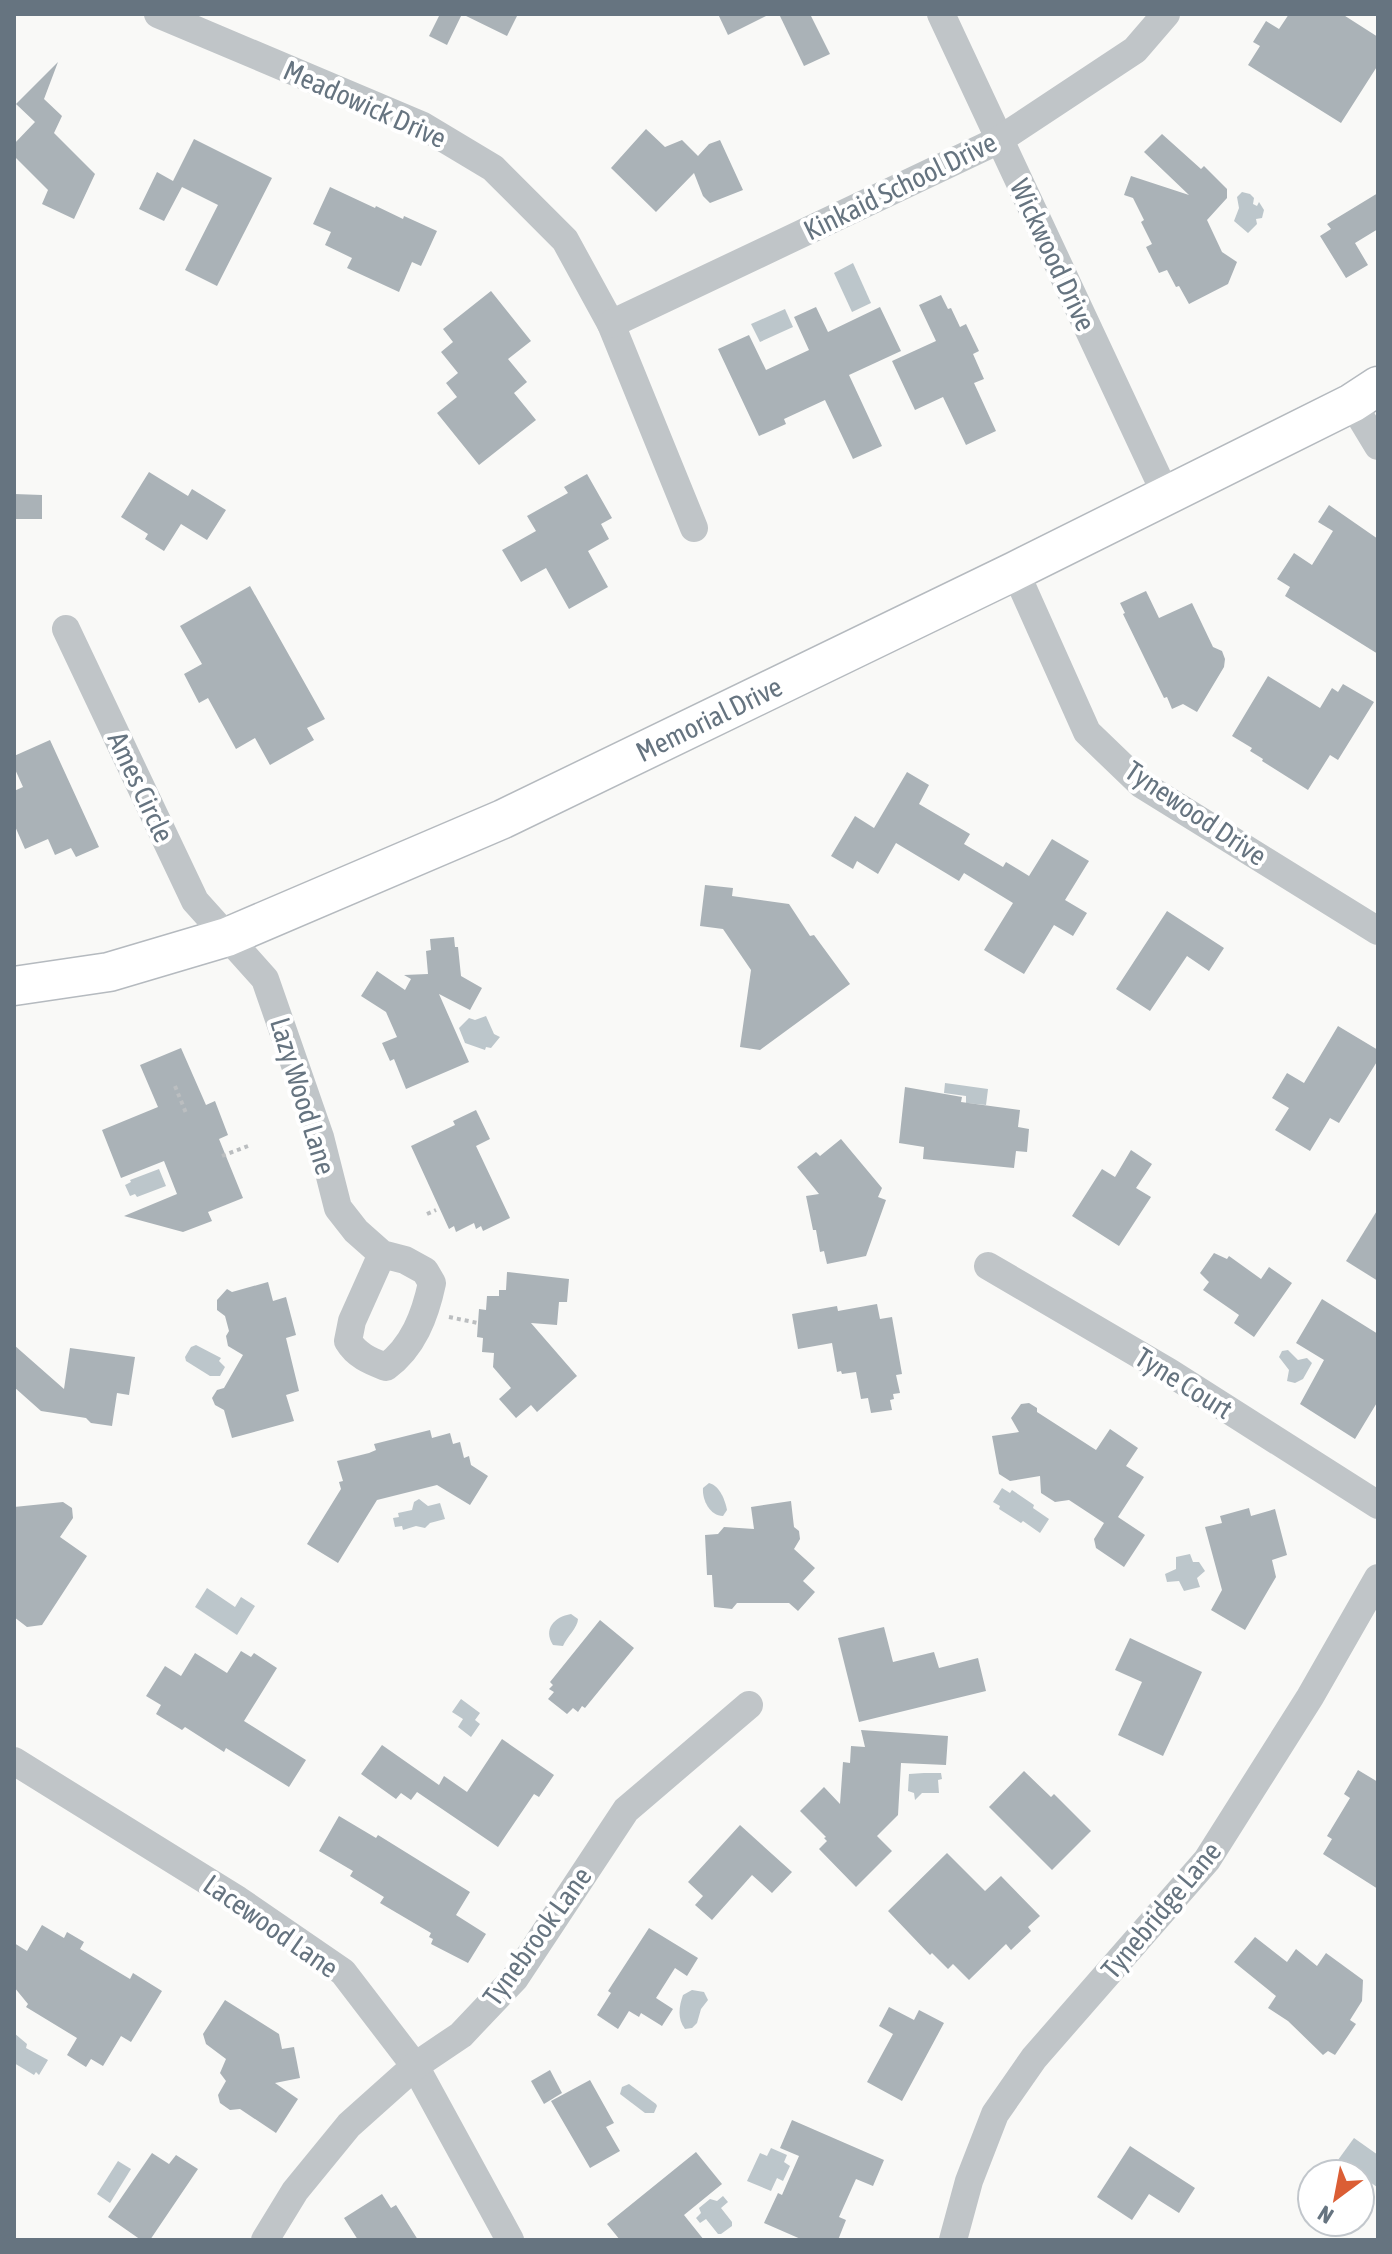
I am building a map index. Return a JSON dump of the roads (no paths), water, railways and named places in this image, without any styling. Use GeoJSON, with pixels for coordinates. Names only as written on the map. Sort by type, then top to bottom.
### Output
{"type":"FeatureCollection","features":[{"type":"Feature","properties":{"kind":"street","name":"Meadowick Drive"},"geometry":{"type":"LineString","coordinates":[[158,14],[423,126],[493,168],[561,233],[611,324],[694,528]]}},
{"type":"Feature","properties":{"kind":"street","name":"Wickwood Drive"},"geometry":{"type":"LineString","coordinates":[[941,14],[1166,495]]}},
{"type":"Feature","properties":{"kind":"street","name":"Kinkaid School Drive"},"geometry":{"type":"LineString","coordinates":[[611,324],[999,140],[1135,50],[1166,14]]}},
{"type":"Feature","properties":{"kind":"street","name":"Memorial Drive"},"geometry":{"type":"LineString","coordinates":[[14,986],[109,972],[227,937],[503,819],[1015,571],[1365,395]]}},
{"type":"Feature","properties":{"kind":"street"},"geometry":{"type":"LineString","coordinates":[[1365,395],[1378,446]]}},
{"type":"Feature","properties":{"kind":"street","name":"Tynewood Drive"},"geometry":{"type":"LineString","coordinates":[[1015,571],[1087,732],[1141,784],[1378,931]]}},
{"type":"Feature","properties":{"kind":"street","name":"Ames Circle"},"geometry":{"type":"LineString","coordinates":[[66,629],[195,901],[227,937]]}},
{"type":"Feature","properties":{"kind":"street","name":"Lazy Wood Lane"},"geometry":{"type":"LineString","coordinates":[[227,937],[265,979],[320,1137],[338,1208],[356,1231],[382,1254]]}},
{"type":"Feature","properties":{"kind":"street","name":"Tyne Court"},"geometry":{"type":"LineString","coordinates":[[988,1266],[1169,1372],[1378,1505]]}},
{"type":"Feature","properties":{"kind":"street","name":"Tynebridge Lane"},"geometry":{"type":"LineString","coordinates":[[953,2240],[969,2181],[995,2114],[1034,2058],[1207,1860],[1310,1697],[1378,1578]]}},
{"type":"Feature","properties":{"kind":"street","name":"Tynebrook Lane"},"geometry":{"type":"LineString","coordinates":[[265,2240],[295,2191],[349,2125],[415,2066],[461,2035],[515,1978],[626,1810],[749,1705]]}},
{"type":"Feature","properties":{"kind":"street","name":"Lacewood Lane"},"geometry":{"type":"LineString","coordinates":[[14,1761],[238,1900],[343,1972],[415,2066],[510,2240]]}}]}
